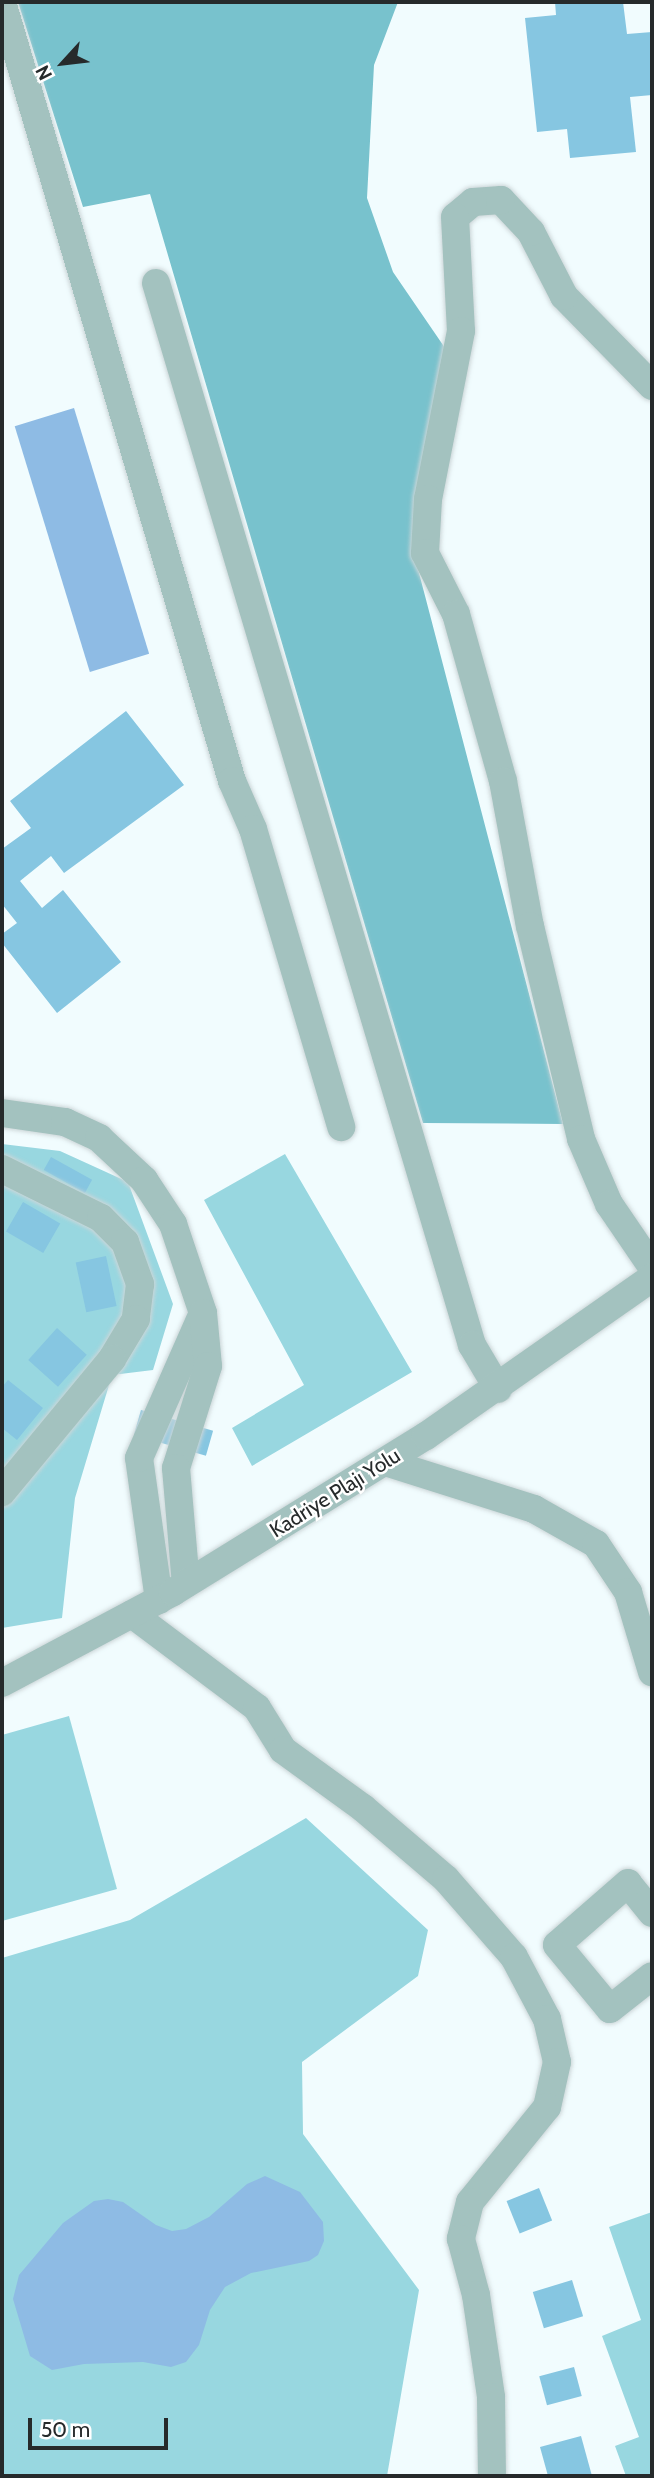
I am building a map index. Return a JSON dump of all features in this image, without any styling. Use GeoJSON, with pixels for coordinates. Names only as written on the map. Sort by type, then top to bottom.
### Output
{"type":"FeatureCollection","features":[{"type":"Feature","properties":{"kind":"street"},"geometry":{"type":"LineString","coordinates":[[2,2],[229,768],[253,829],[341,1126]]}},
{"type":"Feature","properties":{"kind":"street"},"geometry":{"type":"LineString","coordinates":[[652,386],[564,296],[531,232],[500,200],[473,202],[455,217],[461,331],[428,499],[425,553],[456,614],[503,781],[530,926],[581,1139],[609,1205],[652,1267]]}},
{"type":"Feature","properties":{"kind":"street"},"geometry":{"type":"LineString","coordinates":[[156,283],[472,1345],[498,1389]]}},
{"type":"Feature","properties":{"kind":"street"},"geometry":{"type":"LineString","coordinates":[[2,1113],[65,1122],[99,1138],[144,1180],[173,1224],[203,1313],[208,1366],[176,1468],[186,1584]]}},
{"type":"Feature","properties":{"kind":"street"},"geometry":{"type":"LineString","coordinates":[[2,1169],[101,1218],[125,1242],[139,1284],[136,1319],[112,1359],[2,1492]]}},
{"type":"Feature","properties":{"kind":"street","name":"Kadriye Plajı Yolu"},"geometry":{"type":"LineString","coordinates":[[2,1683],[159,1600],[385,1462],[498,1389],[652,1278]]}},
{"type":"Feature","properties":{"kind":"street"},"geometry":{"type":"LineString","coordinates":[[159,1600],[139,1458],[203,1313]]}},
{"type":"Feature","properties":{"kind":"street"},"geometry":{"type":"LineString","coordinates":[[385,1462],[534,1510],[596,1544],[628,1592],[652,1672]]}},
{"type":"Feature","properties":{"kind":"street"},"geometry":{"type":"LineString","coordinates":[[628,1592],[652,1610]]}},
{"type":"Feature","properties":{"kind":"street"},"geometry":{"type":"LineString","coordinates":[[132,1614],[257,1708],[283,1750],[363,1808],[446,1879],[513,1957],[547,2019],[557,2062],[547,2107],[470,2202],[461,2239],[491,2397],[492,2476]]}},
{"type":"Feature","properties":{"kind":"street"},"geometry":{"type":"LineString","coordinates":[[652,1913],[628,1883],[557,1945],[610,2009],[652,1976]]}},
{"type":"Feature","properties":{"kind":"shaded area"},"geometry":{"type":"Polygon","coordinates":[[[18,2],[398,2],[374,65],[367,198],[393,272],[445,348],[412,546],[563,1124],[423,1123],[150,194],[83,207],[18,2]]]}},
{"type":"Feature","properties":{"kind":"shaded area"},"geometry":{"type":"Polygon","coordinates":[[[74,408],[149,654],[90,672],[15,426],[74,408]]]}},
{"type":"Feature","properties":{"kind":"shaded area"},"geometry":{"type":"Polygon","coordinates":[[[2,1144],[60,1151],[128,1182],[173,1304],[153,1370],[112,1375],[75,1498],[62,1618],[2,1628],[2,1144]]]}},
{"type":"Feature","properties":{"kind":"shaded area"},"geometry":{"type":"Polygon","coordinates":[[[285,1154],[412,1372],[252,1466],[232,1428],[304,1385],[204,1200],[285,1154]]]}},
{"type":"Feature","properties":{"kind":"shaded area"},"geometry":{"type":"Polygon","coordinates":[[[69,1716],[117,1889],[2,1921],[2,1735],[69,1716]]]}},
{"type":"Feature","properties":{"kind":"shaded area"},"geometry":{"type":"Polygon","coordinates":[[[306,1818],[428,1930],[418,1976],[302,2062],[303,2134],[419,2290],[387,2476],[2,2476],[2,1958],[130,1920],[306,1818]]]}},
{"type":"Feature","properties":{"kind":"shaded area"},"geometry":{"type":"Polygon","coordinates":[[[265,2176],[300,2192],[323,2222],[324,2241],[318,2255],[309,2261],[251,2273],[225,2287],[210,2310],[199,2345],[186,2362],[171,2367],[143,2362],[84,2364],[52,2370],[30,2356],[13,2299],[19,2275],[63,2223],[94,2201],[108,2199],[123,2202],[156,2225],[172,2231],[186,2229],[209,2217],[247,2184],[265,2176]]]}},
{"type":"Feature","properties":{"kind":"shaded area"},"geometry":{"type":"Polygon","coordinates":[[[652,2212],[652,2476],[626,2476],[615,2446],[639,2437],[602,2336],[641,2320],[609,2227],[652,2212]]]}},
{"type":"Feature","properties":{"kind":"building"},"geometry":{"type":"Polygon","coordinates":[[[555,2],[623,2],[627,34],[652,32],[652,95],[630,97],[636,152],[570,158],[567,129],[537,132],[525,18],[556,15],[555,2]]]}},
{"type":"Feature","properties":{"kind":"building"},"geometry":{"type":"Polygon","coordinates":[[[126,711],[184,785],[64,873],[51,856],[20,881],[42,908],[63,890],[121,962],[57,1013],[2,943],[2,934],[17,923],[2,904],[2,849],[31,828],[10,801],[126,711]]]}},
{"type":"Feature","properties":{"kind":"building"},"geometry":{"type":"Polygon","coordinates":[[[51,1157],[92,1180],[85,1193],[44,1170],[51,1157]]]}},
{"type":"Feature","properties":{"kind":"building"},"geometry":{"type":"Polygon","coordinates":[[[23,1202],[60,1224],[43,1253],[6,1231],[23,1202]]]}},
{"type":"Feature","properties":{"kind":"building"},"geometry":{"type":"Polygon","coordinates":[[[106,1256],[117,1306],[86,1312],[76,1262],[106,1256]]]}},
{"type":"Feature","properties":{"kind":"building"},"geometry":{"type":"Polygon","coordinates":[[[57,1328],[87,1355],[58,1387],[28,1360],[57,1328]]]}},
{"type":"Feature","properties":{"kind":"building"},"geometry":{"type":"Polygon","coordinates":[[[8,1380],[43,1408],[17,1440],[2,1428],[2,1387],[8,1380]]]}},
{"type":"Feature","properties":{"kind":"building"},"geometry":{"type":"Polygon","coordinates":[[[141,1410],[213,1431],[206,1456],[134,1435],[141,1410]]]}},
{"type":"Feature","properties":{"kind":"building"},"geometry":{"type":"Polygon","coordinates":[[[539,2188],[552,2220],[520,2234],[507,2201],[539,2188]]]}},
{"type":"Feature","properties":{"kind":"building"},"geometry":{"type":"Polygon","coordinates":[[[572,2280],[583,2316],[544,2328],[533,2292],[572,2280]]]}},
{"type":"Feature","properties":{"kind":"building"},"geometry":{"type":"Polygon","coordinates":[[[574,2367],[582,2396],[547,2405],[539,2376],[574,2367]]]}},
{"type":"Feature","properties":{"kind":"building"},"geometry":{"type":"Polygon","coordinates":[[[581,2436],[592,2476],[548,2476],[540,2447],[581,2436]]]}}]}
